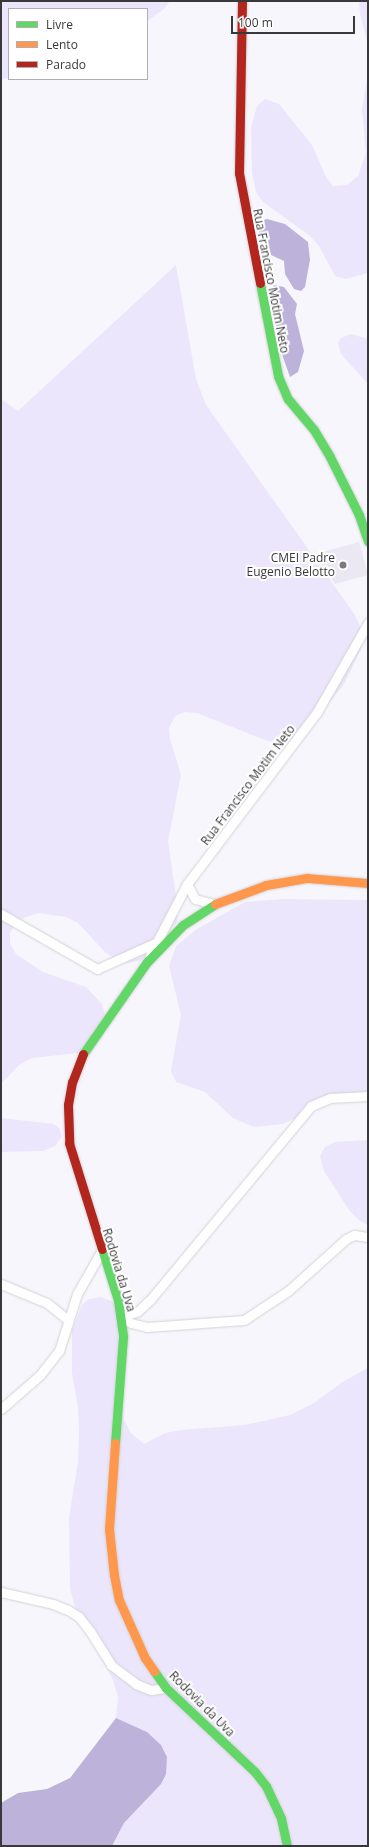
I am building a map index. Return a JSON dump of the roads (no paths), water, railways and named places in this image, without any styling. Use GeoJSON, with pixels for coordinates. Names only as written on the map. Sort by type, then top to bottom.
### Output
{"type":"FeatureCollection","features":[{"type":"Feature","properties":{"kind":"street","name":"Rua Francisco Motim Neto"},"geometry":{"type":"LineString","coordinates":[[242,1],[239,173],[278,376],[288,399],[314,430],[330,457],[359,515],[368,541]]}},
{"type":"Feature","properties":{"kind":"street","name":"Rua Francisco Motim Neto"},"geometry":{"type":"LineString","coordinates":[[147,962],[155,943],[187,884],[317,712],[368,622]]}},
{"type":"Feature","properties":{"kind":"street","name":"Rodovia da Uva"},"geometry":{"type":"LineString","coordinates":[[287,1846],[281,1818],[266,1786],[255,1772],[166,1688],[145,1658],[124,1612],[111,1555],[109,1529],[123,1356],[121,1317],[69,1143],[67,1122],[70,1092],[83,1053],[147,962],[183,925],[214,904],[266,885],[292,879],[325,878],[368,883]]}},
{"type":"Feature","properties":{"kind":"street"},"geometry":{"type":"LineString","coordinates":[[187,884],[195,899],[214,904]]}},
{"type":"Feature","properties":{"kind":"street"},"geometry":{"type":"LineString","coordinates":[[1,914],[97,970],[155,943]]}},
{"type":"Feature","properties":{"kind":"street"},"geometry":{"type":"LineString","coordinates":[[121,1317],[138,1311],[150,1300],[310,1106],[330,1098],[368,1096]]}},
{"type":"Feature","properties":{"kind":"street"},"geometry":{"type":"LineString","coordinates":[[121,1317],[131,1323],[147,1327],[244,1320],[288,1291],[346,1239],[354,1235],[368,1237]]}},
{"type":"Feature","properties":{"kind":"street"},"geometry":{"type":"LineString","coordinates":[[1,1409],[40,1375],[59,1351],[77,1294],[101,1252]]}},
{"type":"Feature","properties":{"kind":"street"},"geometry":{"type":"LineString","coordinates":[[1,1284],[47,1304],[68,1320]]}},
{"type":"Feature","properties":{"kind":"street"},"geometry":{"type":"LineString","coordinates":[[1,1592],[68,1610],[79,1617],[90,1631],[111,1665],[136,1684],[151,1690],[166,1688]]}},
{"type":"Feature","properties":{"kind":"place","name":"CMEI Padre Eugenio Belotto"},"geometry":{"type":"Point","coordinates":[343,565]}}]}
